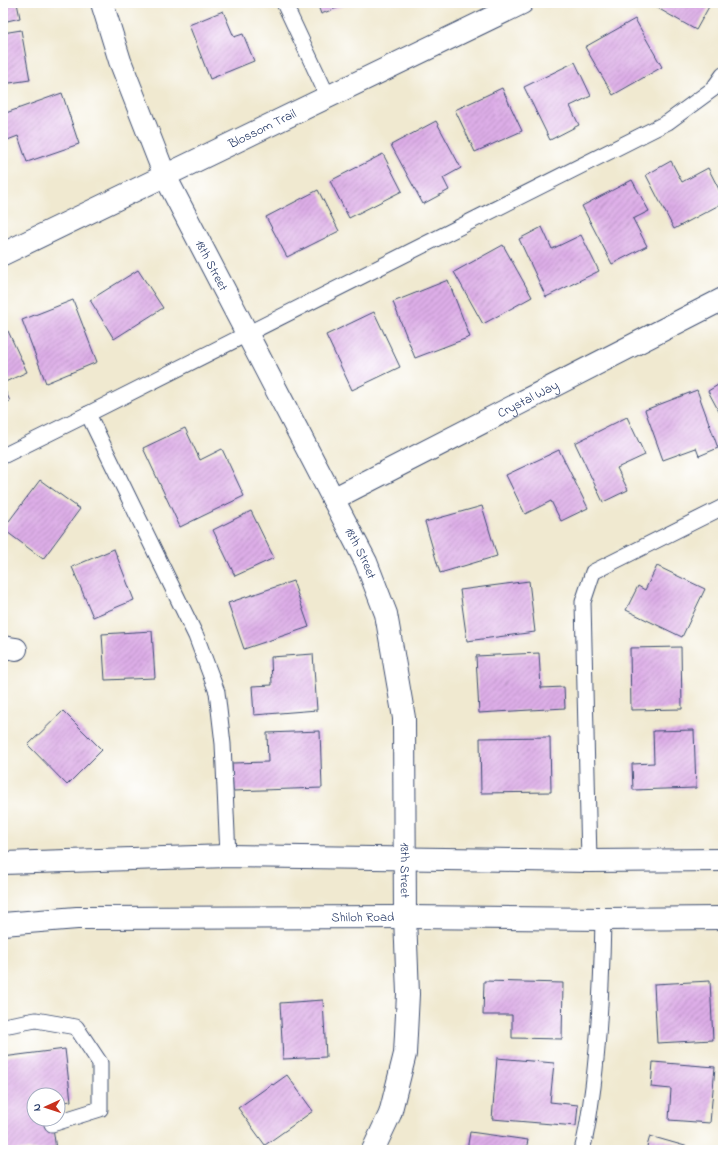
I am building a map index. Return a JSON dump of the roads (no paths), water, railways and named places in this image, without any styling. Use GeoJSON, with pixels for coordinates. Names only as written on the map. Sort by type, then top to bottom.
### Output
{"type":"FeatureCollection","features":[{"type":"Feature","properties":{"kind":"street","name":"18th Street"},"geometry":{"type":"LineString","coordinates":[[102,3],[120,61],[165,176],[366,562],[386,614],[404,718],[405,917],[408,994],[405,1054],[390,1114],[374,1150]]}},
{"type":"Feature","properties":{"kind":"street","name":"Blossom Trail"},"geometry":{"type":"LineString","coordinates":[[3,254],[522,3]]}},
{"type":"Feature","properties":{"kind":"street","name":"Crystal Way"},"geometry":{"type":"LineString","coordinates":[[333,499],[723,299]]}},
{"type":"Feature","properties":{"kind":"street"},"geometry":{"type":"LineString","coordinates":[[3,863],[228,856],[589,861],[723,860]]}},
{"type":"Feature","properties":{"kind":"street","name":"Shiloh Road"},"geometry":{"type":"LineString","coordinates":[[3,924],[77,918],[723,918]]}},
{"type":"Feature","properties":{"kind":"lane"},"geometry":{"type":"LineString","coordinates":[[284,3],[328,97]]}},
{"type":"Feature","properties":{"kind":"lane"},"geometry":{"type":"LineString","coordinates":[[3,456],[668,122],[712,89],[723,75]]}},
{"type":"Feature","properties":{"kind":"lane"},"geometry":{"type":"LineString","coordinates":[[88,414],[196,636],[217,692],[223,744],[228,856]]}},
{"type":"Feature","properties":{"kind":"lane"},"geometry":{"type":"LineString","coordinates":[[589,861],[583,602],[593,572],[723,507]]}},
{"type":"Feature","properties":{"kind":"lane"},"geometry":{"type":"LineString","coordinates":[[582,1150],[587,1134],[598,1048],[603,919]]}},
{"type":"Feature","properties":{"kind":"lane"},"geometry":{"type":"LineString","coordinates":[[3,1026],[36,1020],[76,1027],[100,1063],[100,1109],[66,1120]]}}]}
